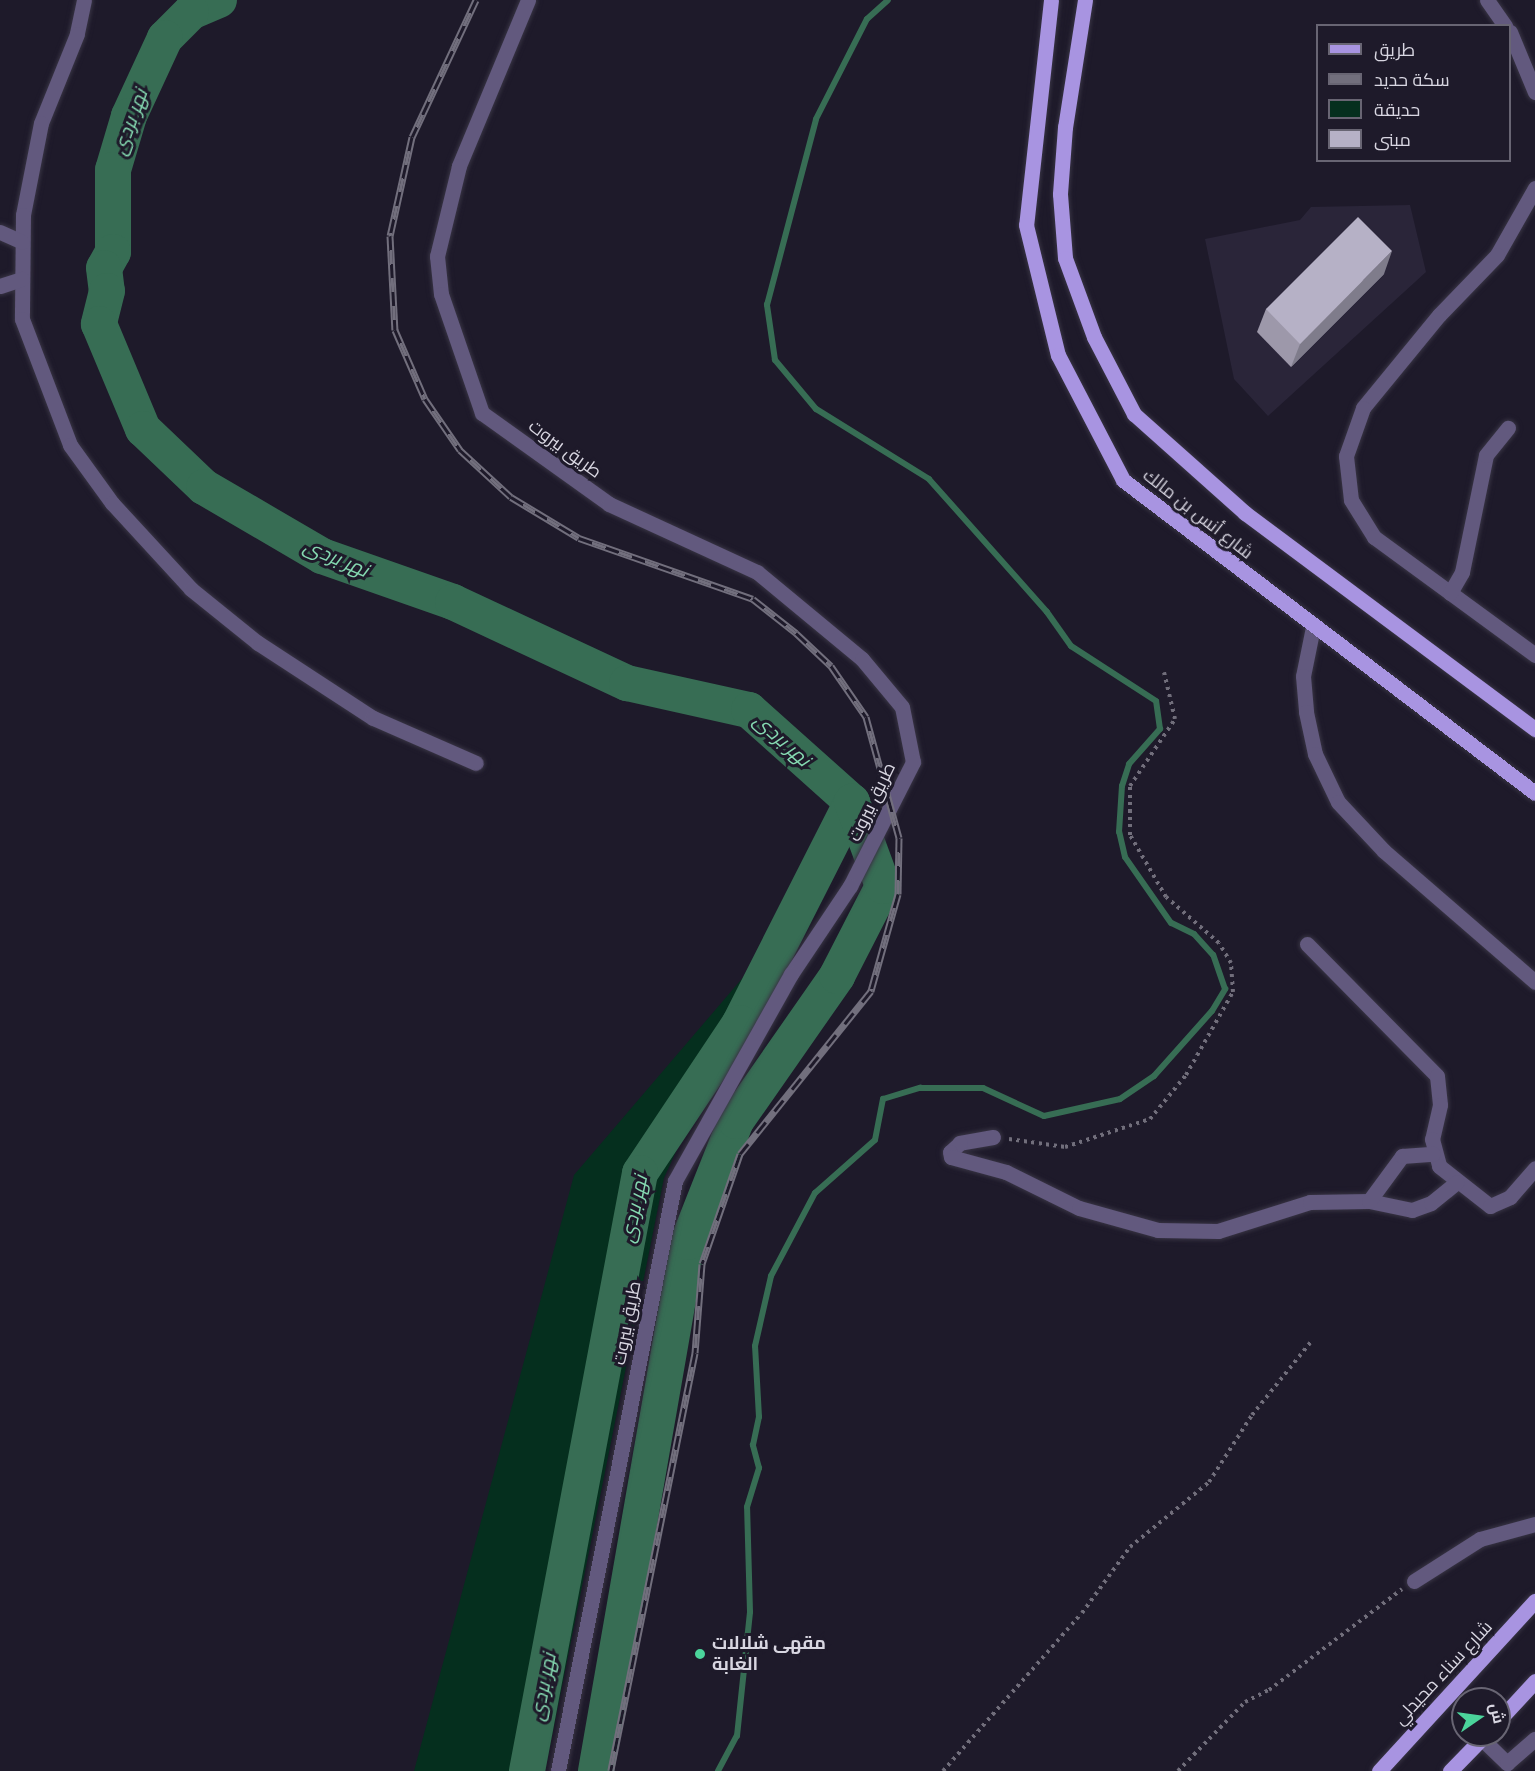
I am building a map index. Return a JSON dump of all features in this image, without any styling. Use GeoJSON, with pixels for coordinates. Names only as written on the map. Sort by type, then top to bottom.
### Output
{"type":"FeatureCollection","features":[{"type":"Feature","properties":{"kind":"main road","name":"شارع أنس بن مالك"},"geometry":{"type":"LineString","coordinates":[[1051,0],[1026,225],[1058,355],[1123,480],[1535,793]]}},
{"type":"Feature","properties":{"kind":"main road","name":"شارع أنس بن مالك"},"geometry":{"type":"LineString","coordinates":[[1085,0],[1064,138],[1060,194],[1065,258],[1094,337],[1134,414],[1245,513],[1535,729]]}},
{"type":"Feature","properties":{"kind":"main road","name":"شارع سناء محيدلي"},"geometry":{"type":"LineString","coordinates":[[1379,1771],[1535,1601]]}},
{"type":"Feature","properties":{"kind":"main road"},"geometry":{"type":"LineString","coordinates":[[1511,1707],[1535,1681]]}},
{"type":"Feature","properties":{"kind":"main road"},"geometry":{"type":"LineString","coordinates":[[1450,1771],[1473,1747]]}},
{"type":"Feature","properties":{"kind":"street"},"geometry":{"type":"LineString","coordinates":[[84,0],[77,34],[40,123],[22,242],[22,319],[30,353],[70,445],[112,503],[191,590],[278,658],[373,718],[476,763]]}},
{"type":"Feature","properties":{"kind":"street","name":"طريق بيروت"},"geometry":{"type":"LineString","coordinates":[[528,0],[459,166],[437,256],[441,294],[482,413],[609,504],[757,572],[861,659],[902,707],[913,762],[881,832],[850,886],[791,974],[675,1181],[558,1771]]}},
{"type":"Feature","properties":{"kind":"street"},"geometry":{"type":"LineString","coordinates":[[1487,0],[1504,24]]}},
{"type":"Feature","properties":{"kind":"street"},"geometry":{"type":"LineString","coordinates":[[1511,37],[1535,92]]}},
{"type":"Feature","properties":{"kind":"street"},"geometry":{"type":"LineString","coordinates":[[1535,188],[1497,255],[1439,315],[1363,408],[1346,456],[1351,500],[1374,537],[1535,655]]}},
{"type":"Feature","properties":{"kind":"street"},"geometry":{"type":"LineString","coordinates":[[0,232],[22,242]]}},
{"type":"Feature","properties":{"kind":"street"},"geometry":{"type":"LineString","coordinates":[[0,286],[22,279]]}},
{"type":"Feature","properties":{"kind":"street"},"geometry":{"type":"LineString","coordinates":[[1450,593],[1462,572],[1486,455],[1508,428]]}},
{"type":"Feature","properties":{"kind":"street"},"geometry":{"type":"LineString","coordinates":[[1314,627],[1303,676],[1306,712],[1314,754],[1338,802],[1384,850],[1535,982]]}},
{"type":"Feature","properties":{"kind":"street"},"geometry":{"type":"LineString","coordinates":[[1307,944],[1437,1077],[1440,1105],[1433,1154],[1457,1182],[1490,1206],[1510,1197],[1535,1168]]}},
{"type":"Feature","properties":{"kind":"street"},"geometry":{"type":"LineString","coordinates":[[993,1137],[960,1143],[950,1152],[951,1157],[1006,1172],[1079,1208],[1158,1230],[1218,1231],[1310,1202],[1370,1201],[1412,1210],[1431,1203],[1457,1182]]}},
{"type":"Feature","properties":{"kind":"street"},"geometry":{"type":"LineString","coordinates":[[1370,1201],[1402,1156],[1433,1154]]}},
{"type":"Feature","properties":{"kind":"street"},"geometry":{"type":"LineString","coordinates":[[1414,1581],[1480,1539],[1535,1524]]}},
{"type":"Feature","properties":{"kind":"street"},"geometry":{"type":"LineString","coordinates":[[1492,1747],[1507,1763],[1535,1739]]}},
{"type":"Feature","properties":{"kind":"path"},"geometry":{"type":"LineString","coordinates":[[993,1137],[1065,1147],[1138,1126],[1186,1075],[1233,992],[1231,963],[1219,943],[1166,897],[1130,835],[1130,786],[1170,735],[1175,719],[1164,672]]}},
{"type":"Feature","properties":{"kind":"path"},"geometry":{"type":"LineString","coordinates":[[943,1771],[1082,1613],[1130,1547],[1209,1482],[1252,1415],[1313,1339]]}},
{"type":"Feature","properties":{"kind":"path"},"geometry":{"type":"LineString","coordinates":[[1178,1771],[1245,1702],[1269,1690],[1414,1581]]}},
{"type":"Feature","properties":{"kind":"shaded area"},"geometry":{"type":"Polygon","coordinates":[[[1410,205],[1426,272],[1268,416],[1234,379],[1205,239],[1300,220],[1311,207],[1410,205]]]}},
{"type":"Feature","properties":{"kind":"green space"},"geometry":{"type":"Polygon","coordinates":[[[793,919],[718,1059],[664,1178],[545,1771],[414,1771],[574,1175],[793,919]]]}},
{"type":"Feature","properties":{"kind":"building"},"geometry":{"type":"Polygon","coordinates":[[[1358,217],[1392,251],[1300,344],[1266,309],[1358,217]]]}},
{"type":"Feature","properties":{"kind":"waterway","name":"نهر بردى"},"geometry":{"type":"LineString","coordinates":[[219,0],[191,12],[165,38],[129,116],[113,170],[113,252],[104,268],[107,291],[99,324],[143,429],[204,487],[322,556],[453,602],[627,683],[749,710],[852,802],[740,1023],[640,1173],[527,1771]]}},
{"type":"Feature","properties":{"kind":"waterway"},"geometry":{"type":"LineString","coordinates":[[718,1771],[737,1736],[750,1612],[747,1507],[759,1468],[753,1445],[759,1417],[755,1346],[771,1276],[815,1193],[875,1140],[883,1099],[920,1088],[983,1088],[1044,1116],[1120,1099],[1154,1076],[1212,1011],[1225,989],[1213,955],[1194,934],[1171,923],[1125,857],[1119,832],[1122,786],[1129,764],[1160,729],[1156,701],[1071,646],[1047,612],[929,479],[816,409],[775,360],[767,305],[816,119],[867,19],[888,0]]}},
{"type":"Feature","properties":{"kind":"waterway"},"geometry":{"type":"LineString","coordinates":[[596,1771],[688,1242],[736,1121],[837,976],[883,886],[852,802]]}},
{"type":"Feature","properties":{"kind":"railway"},"geometry":{"type":"LineString","coordinates":[[476,0],[412,137],[390,236],[395,330],[425,399],[460,450],[511,497],[579,538],[753,599],[796,633],[831,666],[866,717],[899,838],[898,894],[871,991],[740,1154],[702,1264],[695,1353],[611,1771]]}},
{"type":"Feature","properties":{"kind":"place","name":"مقهى شلالات الغابة"},"geometry":{"type":"Point","coordinates":[700,1654]}}]}
